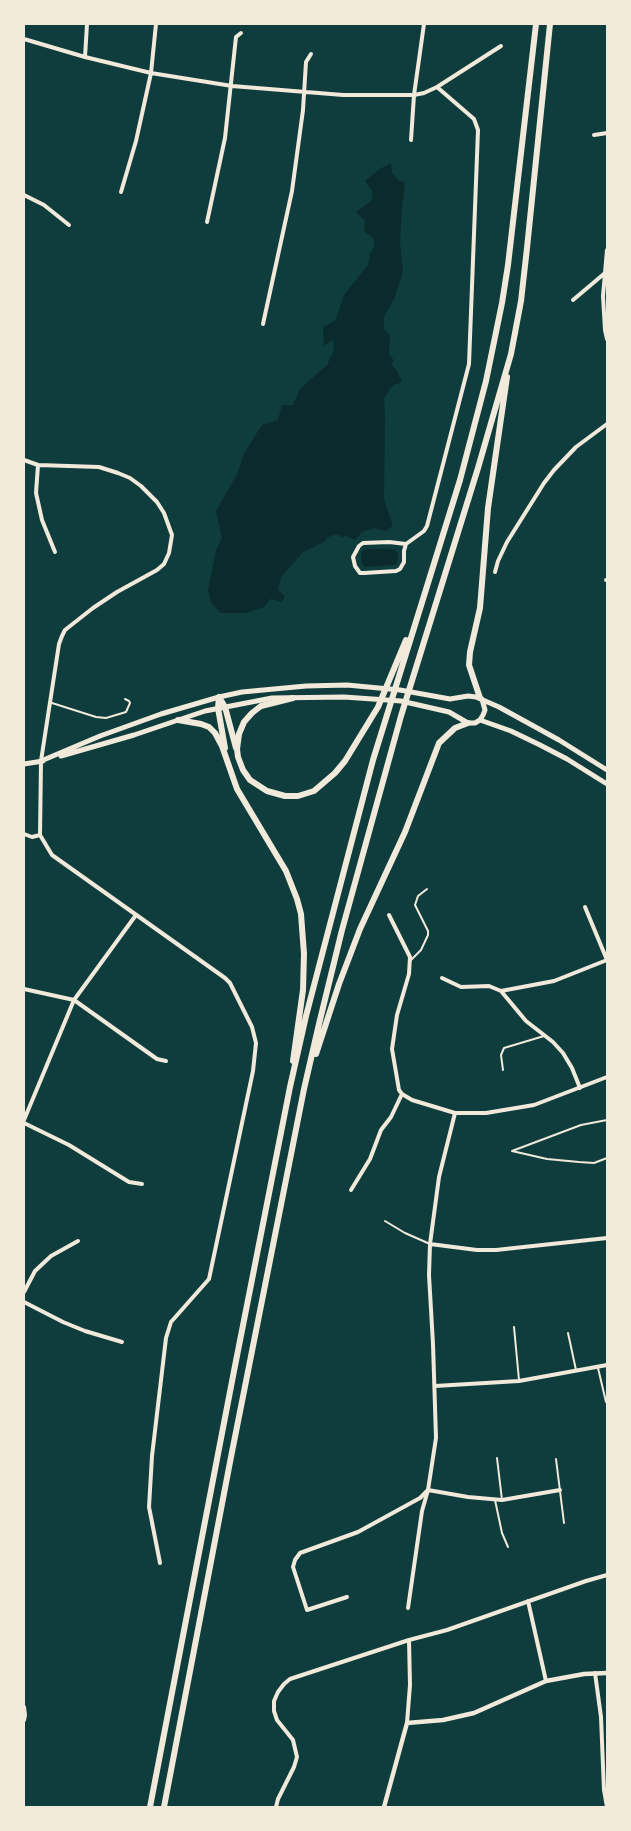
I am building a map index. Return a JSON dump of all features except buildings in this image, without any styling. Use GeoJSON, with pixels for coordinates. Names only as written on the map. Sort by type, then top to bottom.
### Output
{"type":"FeatureCollection","features":[{"type":"Feature","properties":{"kind":"highway"},"geometry":{"type":"LineString","coordinates":[[150,1807],[290,1087],[335,900],[373,760],[470,446],[497,330],[508,265],[536,24]]}},
{"type":"Feature","properties":{"kind":"highway"},"geometry":{"type":"LineString","coordinates":[[481,699],[469,665],[470,652],[480,608],[488,508],[511,354],[521,301],[550,24]]}},
{"type":"Feature","properties":{"kind":"highway"},"geometry":{"type":"LineString","coordinates":[[164,1807],[304,1089],[369,827],[511,354]]}},
{"type":"Feature","properties":{"kind":"highway"},"geometry":{"type":"LineString","coordinates":[[221,708],[243,770],[250,780],[267,791],[285,796],[298,796],[314,791],[324,784],[345,761],[370,721],[378,707],[421,604]]}},
{"type":"Feature","properties":{"kind":"highway"},"geometry":{"type":"LineString","coordinates":[[219,697],[228,766]]}},
{"type":"Feature","properties":{"kind":"highway"},"geometry":{"type":"LineString","coordinates":[[238,757],[239,734],[244,722],[252,713],[261,706],[293,698]]}},
{"type":"Feature","properties":{"kind":"highway"},"geometry":{"type":"LineString","coordinates":[[178,720],[190,721],[209,727],[215,733],[222,746],[236,789],[286,872],[301,914],[304,954],[302,990],[290,1087]]}},
{"type":"Feature","properties":{"kind":"highway"},"geometry":{"type":"LineString","coordinates":[[304,1089],[339,984],[360,929],[405,832],[439,743],[455,728],[468,723]]}},
{"type":"Feature","properties":{"kind":"main road"},"geometry":{"type":"LineString","coordinates":[[41,762],[100,736],[161,714],[219,697],[242,692],[306,686],[347,685],[400,690],[454,699],[472,696],[498,707],[607,770]]}},
{"type":"Feature","properties":{"kind":"main road"},"geometry":{"type":"LineString","coordinates":[[24,764],[41,762],[221,708],[272,698],[344,697],[401,701],[455,714],[468,723],[475,723],[480,720],[485,710],[481,699]]}},
{"type":"Feature","properties":{"kind":"main road"},"geometry":{"type":"LineString","coordinates":[[480,720],[511,731],[540,745],[607,784]]}},
{"type":"Feature","properties":{"kind":"street"},"geometry":{"type":"LineString","coordinates":[[84,57],[87,24]]}},
{"type":"Feature","properties":{"kind":"street"},"geometry":{"type":"LineString","coordinates":[[121,192],[136,141],[151,73],[156,24]]}},
{"type":"Feature","properties":{"kind":"street"},"geometry":{"type":"LineString","coordinates":[[411,140],[414,95],[424,24]]}},
{"type":"Feature","properties":{"kind":"street"},"geometry":{"type":"LineString","coordinates":[[208,222],[222,157],[232,86],[236,37],[240,32]]}},
{"type":"Feature","properties":{"kind":"street"},"geometry":{"type":"LineString","coordinates":[[24,39],[84,57],[151,73],[232,86],[343,95],[414,95],[437,87],[501,46]]}},
{"type":"Feature","properties":{"kind":"street"},"geometry":{"type":"LineString","coordinates":[[263,324],[290,200],[299,148],[306,62],[311,54]]}},
{"type":"Feature","properties":{"kind":"street"},"geometry":{"type":"LineString","coordinates":[[406,544],[389,542],[363,543],[359,546],[353,557],[355,566],[360,573],[396,571],[400,569],[404,562],[406,544],[428,526],[466,382],[471,350],[478,130],[474,119],[437,87]]}},
{"type":"Feature","properties":{"kind":"street"},"geometry":{"type":"LineString","coordinates":[[594,135],[607,133]]}},
{"type":"Feature","properties":{"kind":"street"},"geometry":{"type":"LineString","coordinates":[[24,194],[44,205],[69,224]]}},
{"type":"Feature","properties":{"kind":"street"},"geometry":{"type":"LineString","coordinates":[[607,250],[603,296],[604,330],[607,339]]}},
{"type":"Feature","properties":{"kind":"street"},"geometry":{"type":"LineString","coordinates":[[573,300],[605,273]]}},
{"type":"Feature","properties":{"kind":"street"},"geometry":{"type":"LineString","coordinates":[[495,572],[506,542],[544,483],[576,447],[607,424]]}},
{"type":"Feature","properties":{"kind":"street"},"geometry":{"type":"LineString","coordinates":[[24,460],[38,466],[92,467],[108,470],[130,478],[157,502],[172,535],[170,553],[164,564],[157,570],[117,592],[65,630],[59,644],[41,762],[40,835],[52,855],[225,978],[230,983],[252,1027],[256,1043],[253,1071],[209,1279],[171,1322],[166,1338],[152,1456],[149,1507],[160,1563]]}},
{"type":"Feature","properties":{"kind":"street"},"geometry":{"type":"LineString","coordinates":[[38,466],[36,493],[42,520],[55,552]]}},
{"type":"Feature","properties":{"kind":"street"},"geometry":{"type":"LineString","coordinates":[[24,834],[32,837],[40,835]]}},
{"type":"Feature","properties":{"kind":"street"},"geometry":{"type":"LineString","coordinates":[[501,991],[554,981],[607,960],[585,906]]}},
{"type":"Feature","properties":{"kind":"street"},"geometry":{"type":"LineString","coordinates":[[136,915],[74,1000],[24,1121],[69,1145],[129,1182],[142,1184]]}},
{"type":"Feature","properties":{"kind":"street"},"geometry":{"type":"LineString","coordinates":[[389,915],[411,960],[409,974],[397,1015],[392,1049],[399,1090],[402,1094],[418,1102],[454,1113],[486,1113],[534,1105],[607,1077]]}},
{"type":"Feature","properties":{"kind":"street"},"geometry":{"type":"LineString","coordinates":[[442,978],[461,987],[489,986],[501,991],[526,1021],[553,1042],[563,1054],[572,1068],[580,1088]]}},
{"type":"Feature","properties":{"kind":"street"},"geometry":{"type":"LineString","coordinates":[[24,989],[74,1000],[158,1059],[166,1061]]}},
{"type":"Feature","properties":{"kind":"street"},"geometry":{"type":"LineString","coordinates":[[351,1190],[370,1159],[381,1130],[392,1116],[402,1094]]}},
{"type":"Feature","properties":{"kind":"street"},"geometry":{"type":"LineString","coordinates":[[408,1608],[422,1511],[428,1490],[436,1438],[429,1275],[430,1244],[439,1177],[454,1113]]}},
{"type":"Feature","properties":{"kind":"street"},"geometry":{"type":"LineString","coordinates":[[430,1244],[476,1250],[496,1250],[607,1238]]}},
{"type":"Feature","properties":{"kind":"street"},"geometry":{"type":"LineString","coordinates":[[24,1292],[34,1271],[51,1256],[78,1241]]}},
{"type":"Feature","properties":{"kind":"street"},"geometry":{"type":"LineString","coordinates":[[24,1302],[63,1322],[90,1333],[122,1342]]}},
{"type":"Feature","properties":{"kind":"street"},"geometry":{"type":"LineString","coordinates":[[435,1386],[519,1381],[607,1365]]}},
{"type":"Feature","properties":{"kind":"street"},"geometry":{"type":"LineString","coordinates":[[428,1490],[468,1498],[495,1500],[560,1490]]}},
{"type":"Feature","properties":{"kind":"street"},"geometry":{"type":"LineString","coordinates":[[347,1597],[307,1610],[293,1567],[300,1553],[358,1532],[420,1498],[428,1490]]}},
{"type":"Feature","properties":{"kind":"street"},"geometry":{"type":"LineString","coordinates":[[276,1807],[297,1757],[293,1740],[277,1720],[274,1711],[274,1701],[284,1684],[298,1676],[447,1630],[607,1575]]}},
{"type":"Feature","properties":{"kind":"street"},"geometry":{"type":"LineString","coordinates":[[528,1601],[546,1681]]}},
{"type":"Feature","properties":{"kind":"street"},"geometry":{"type":"LineString","coordinates":[[384,1807],[407,1723],[410,1685],[410,1640]]}},
{"type":"Feature","properties":{"kind":"street"},"geometry":{"type":"LineString","coordinates":[[407,1723],[443,1720],[474,1712],[546,1681],[595,1673],[607,1673]]}},
{"type":"Feature","properties":{"kind":"street"},"geometry":{"type":"LineString","coordinates":[[595,1673],[601,1717],[604,1790],[607,1807]]}},
{"type":"Feature","properties":{"kind":"street"},"geometry":{"type":"LineString","coordinates":[[24,1707],[24,1720]]}},
{"type":"Feature","properties":{"kind":"lane"},"geometry":{"type":"LineString","coordinates":[[49,702],[96,717],[106,718],[126,712],[130,704],[129,701],[124,699]]}},
{"type":"Feature","properties":{"kind":"lane"},"geometry":{"type":"LineString","coordinates":[[411,960],[421,950],[428,935],[428,931],[415,905],[419,894],[426,889]]}},
{"type":"Feature","properties":{"kind":"lane"},"geometry":{"type":"LineString","coordinates":[[503,1070],[501,1055],[504,1048],[544,1036]]}},
{"type":"Feature","properties":{"kind":"lane"},"geometry":{"type":"LineString","coordinates":[[607,1120],[581,1125],[512,1151],[547,1159],[579,1162],[594,1162],[607,1158]]}},
{"type":"Feature","properties":{"kind":"lane"},"geometry":{"type":"LineString","coordinates":[[385,1221],[405,1233],[430,1244]]}},
{"type":"Feature","properties":{"kind":"lane"},"geometry":{"type":"LineString","coordinates":[[514,1327],[519,1381]]}},
{"type":"Feature","properties":{"kind":"lane"},"geometry":{"type":"LineString","coordinates":[[568,1333],[576,1371]]}},
{"type":"Feature","properties":{"kind":"lane"},"geometry":{"type":"LineString","coordinates":[[598,1367],[606,1402]]}},
{"type":"Feature","properties":{"kind":"lane"},"geometry":{"type":"LineString","coordinates":[[497,1458],[502,1500]]}},
{"type":"Feature","properties":{"kind":"lane"},"geometry":{"type":"LineString","coordinates":[[556,1459],[564,1523]]}},
{"type":"Feature","properties":{"kind":"lane"},"geometry":{"type":"LineString","coordinates":[[495,1500],[502,1533],[508,1547]]}},
{"type":"Feature","properties":{"kind":"water"},"geometry":{"type":"Polygon","coordinates":[[[391,163],[392,173],[399,181],[405,182],[400,242],[403,272],[395,297],[384,317],[384,329],[390,335],[389,353],[394,361],[391,364],[402,379],[399,384],[395,384],[390,389],[384,398],[384,499],[392,527],[385,531],[374,528],[362,532],[355,540],[346,536],[341,537],[338,534],[328,537],[324,542],[303,552],[281,577],[278,590],[285,596],[282,602],[270,599],[264,607],[246,613],[220,613],[211,602],[208,590],[216,550],[222,538],[216,511],[236,476],[245,452],[262,425],[278,420],[282,405],[293,405],[300,389],[327,365],[334,350],[333,339],[324,346],[323,327],[335,321],[344,295],[368,265],[370,254],[374,247],[374,239],[364,231],[365,221],[356,212],[372,200],[372,191],[365,181],[378,170],[391,163]]]}},
{"type":"Feature","properties":{"kind":"water"},"geometry":{"type":"Polygon","coordinates":[[[368,549],[391,549],[396,551],[398,554],[397,563],[395,565],[365,567],[362,564],[361,555],[362,551],[368,549]]]}}]}
